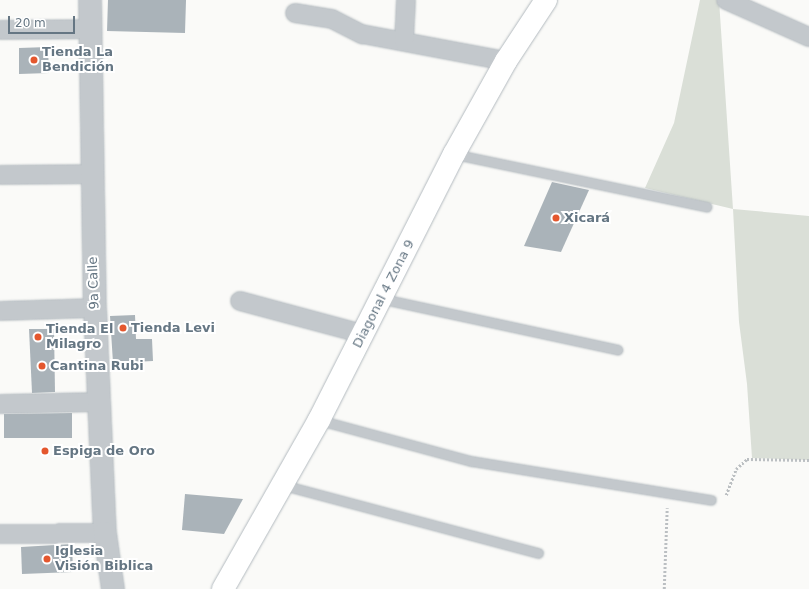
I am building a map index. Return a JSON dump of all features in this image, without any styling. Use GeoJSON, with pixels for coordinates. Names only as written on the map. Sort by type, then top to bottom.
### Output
{"type":"FeatureCollection","features":[{"type":"Feature","properties":{"kind":"main road","name":"Diagonal 4 Zona 9"},"geometry":{"type":"LineString","coordinates":[[223,589],[319,420],[362,334],[383,299],[454,154],[506,61],[546,0]]}},
{"type":"Feature","properties":{"kind":"street","name":"9a Calle"},"geometry":{"type":"LineString","coordinates":[[90,0],[95,308],[106,533],[113,589]]}},
{"type":"Feature","properties":{"kind":"street"},"geometry":{"type":"LineString","coordinates":[[404,41],[406,0]]}},
{"type":"Feature","properties":{"kind":"street"},"geometry":{"type":"LineString","coordinates":[[726,0],[809,37]]}},
{"type":"Feature","properties":{"kind":"street"},"geometry":{"type":"LineString","coordinates":[[295,13],[332,19],[362,34],[506,61]]}},
{"type":"Feature","properties":{"kind":"street"},"geometry":{"type":"LineString","coordinates":[[0,30],[90,30]]}},
{"type":"Feature","properties":{"kind":"street"},"geometry":{"type":"LineString","coordinates":[[0,175],[92,174]]}},
{"type":"Feature","properties":{"kind":"street"},"geometry":{"type":"LineString","coordinates":[[240,301],[362,334]]}},
{"type":"Feature","properties":{"kind":"street"},"geometry":{"type":"LineString","coordinates":[[0,311],[95,308]]}},
{"type":"Feature","properties":{"kind":"street"},"geometry":{"type":"LineString","coordinates":[[0,404],[100,402]]}},
{"type":"Feature","properties":{"kind":"street"},"geometry":{"type":"LineString","coordinates":[[0,534],[106,533]]}},
{"type":"Feature","properties":{"kind":"lane"},"geometry":{"type":"LineString","coordinates":[[454,154],[707,207]]}},
{"type":"Feature","properties":{"kind":"lane"},"geometry":{"type":"LineString","coordinates":[[383,299],[618,350]]}},
{"type":"Feature","properties":{"kind":"lane"},"geometry":{"type":"LineString","coordinates":[[319,420],[471,461],[711,500]]}},
{"type":"Feature","properties":{"kind":"lane"},"geometry":{"type":"LineString","coordinates":[[282,485],[538,553]]}},
{"type":"Feature","properties":{"kind":"path"},"geometry":{"type":"LineString","coordinates":[[711,500],[725,498],[736,469],[746,459],[809,460]]}},
{"type":"Feature","properties":{"kind":"path"},"geometry":{"type":"LineString","coordinates":[[664,589],[668,494]]}},
{"type":"Feature","properties":{"kind":"shaded area"},"geometry":{"type":"Polygon","coordinates":[[[700,0],[719,0],[733,209],[645,188],[674,123],[700,0]]]}},
{"type":"Feature","properties":{"kind":"shaded area"},"geometry":{"type":"Polygon","coordinates":[[[733,209],[809,216],[809,460],[752,458],[747,384],[739,322],[733,209]]]}},
{"type":"Feature","properties":{"kind":"building"},"geometry":{"type":"Polygon","coordinates":[[[108,0],[186,0],[185,33],[107,31],[108,0]]]}},
{"type":"Feature","properties":{"kind":"building","name":"Tienda La Bendición"},"geometry":{"type":"Polygon","coordinates":[[[48,47],[49,73],[19,74],[19,48],[48,47]]]}},
{"type":"Feature","properties":{"kind":"building","name":"Xicará"},"geometry":{"type":"Polygon","coordinates":[[[552,182],[589,190],[561,252],[524,246],[552,182]]]}},
{"type":"Feature","properties":{"kind":"building"},"geometry":{"type":"Polygon","coordinates":[[[135,315],[136,339],[152,339],[153,361],[113,363],[110,316],[135,315]]]}},
{"type":"Feature","properties":{"kind":"building"},"geometry":{"type":"Polygon","coordinates":[[[29,329],[54,329],[55,392],[32,393],[29,329]]]}},
{"type":"Feature","properties":{"kind":"building"},"geometry":{"type":"Polygon","coordinates":[[[72,413],[72,438],[4,438],[4,414],[72,413]]]}},
{"type":"Feature","properties":{"kind":"building"},"geometry":{"type":"Polygon","coordinates":[[[185,494],[243,499],[224,534],[182,530],[185,494]]]}},
{"type":"Feature","properties":{"kind":"building","name":"Iglesia Visión Biblica"},"geometry":{"type":"Polygon","coordinates":[[[72,544],[73,572],[22,574],[21,547],[72,544]]]}},
{"type":"Feature","properties":{"kind":"place","name":"Tienda La Bendición"},"geometry":{"type":"Point","coordinates":[34,60]}},
{"type":"Feature","properties":{"kind":"place","name":"Xicará"},"geometry":{"type":"Point","coordinates":[556,218]}},
{"type":"Feature","properties":{"kind":"place","name":"Tienda Levi"},"geometry":{"type":"Point","coordinates":[123,328]}},
{"type":"Feature","properties":{"kind":"place","name":"Tienda El Milagro"},"geometry":{"type":"Point","coordinates":[38,337]}},
{"type":"Feature","properties":{"kind":"place","name":"Cantina Rubi"},"geometry":{"type":"Point","coordinates":[42,366]}},
{"type":"Feature","properties":{"kind":"place","name":"Espiga de Oro"},"geometry":{"type":"Point","coordinates":[45,451]}},
{"type":"Feature","properties":{"kind":"place","name":"Iglesia Visión Biblica"},"geometry":{"type":"Point","coordinates":[47,559]}}]}
